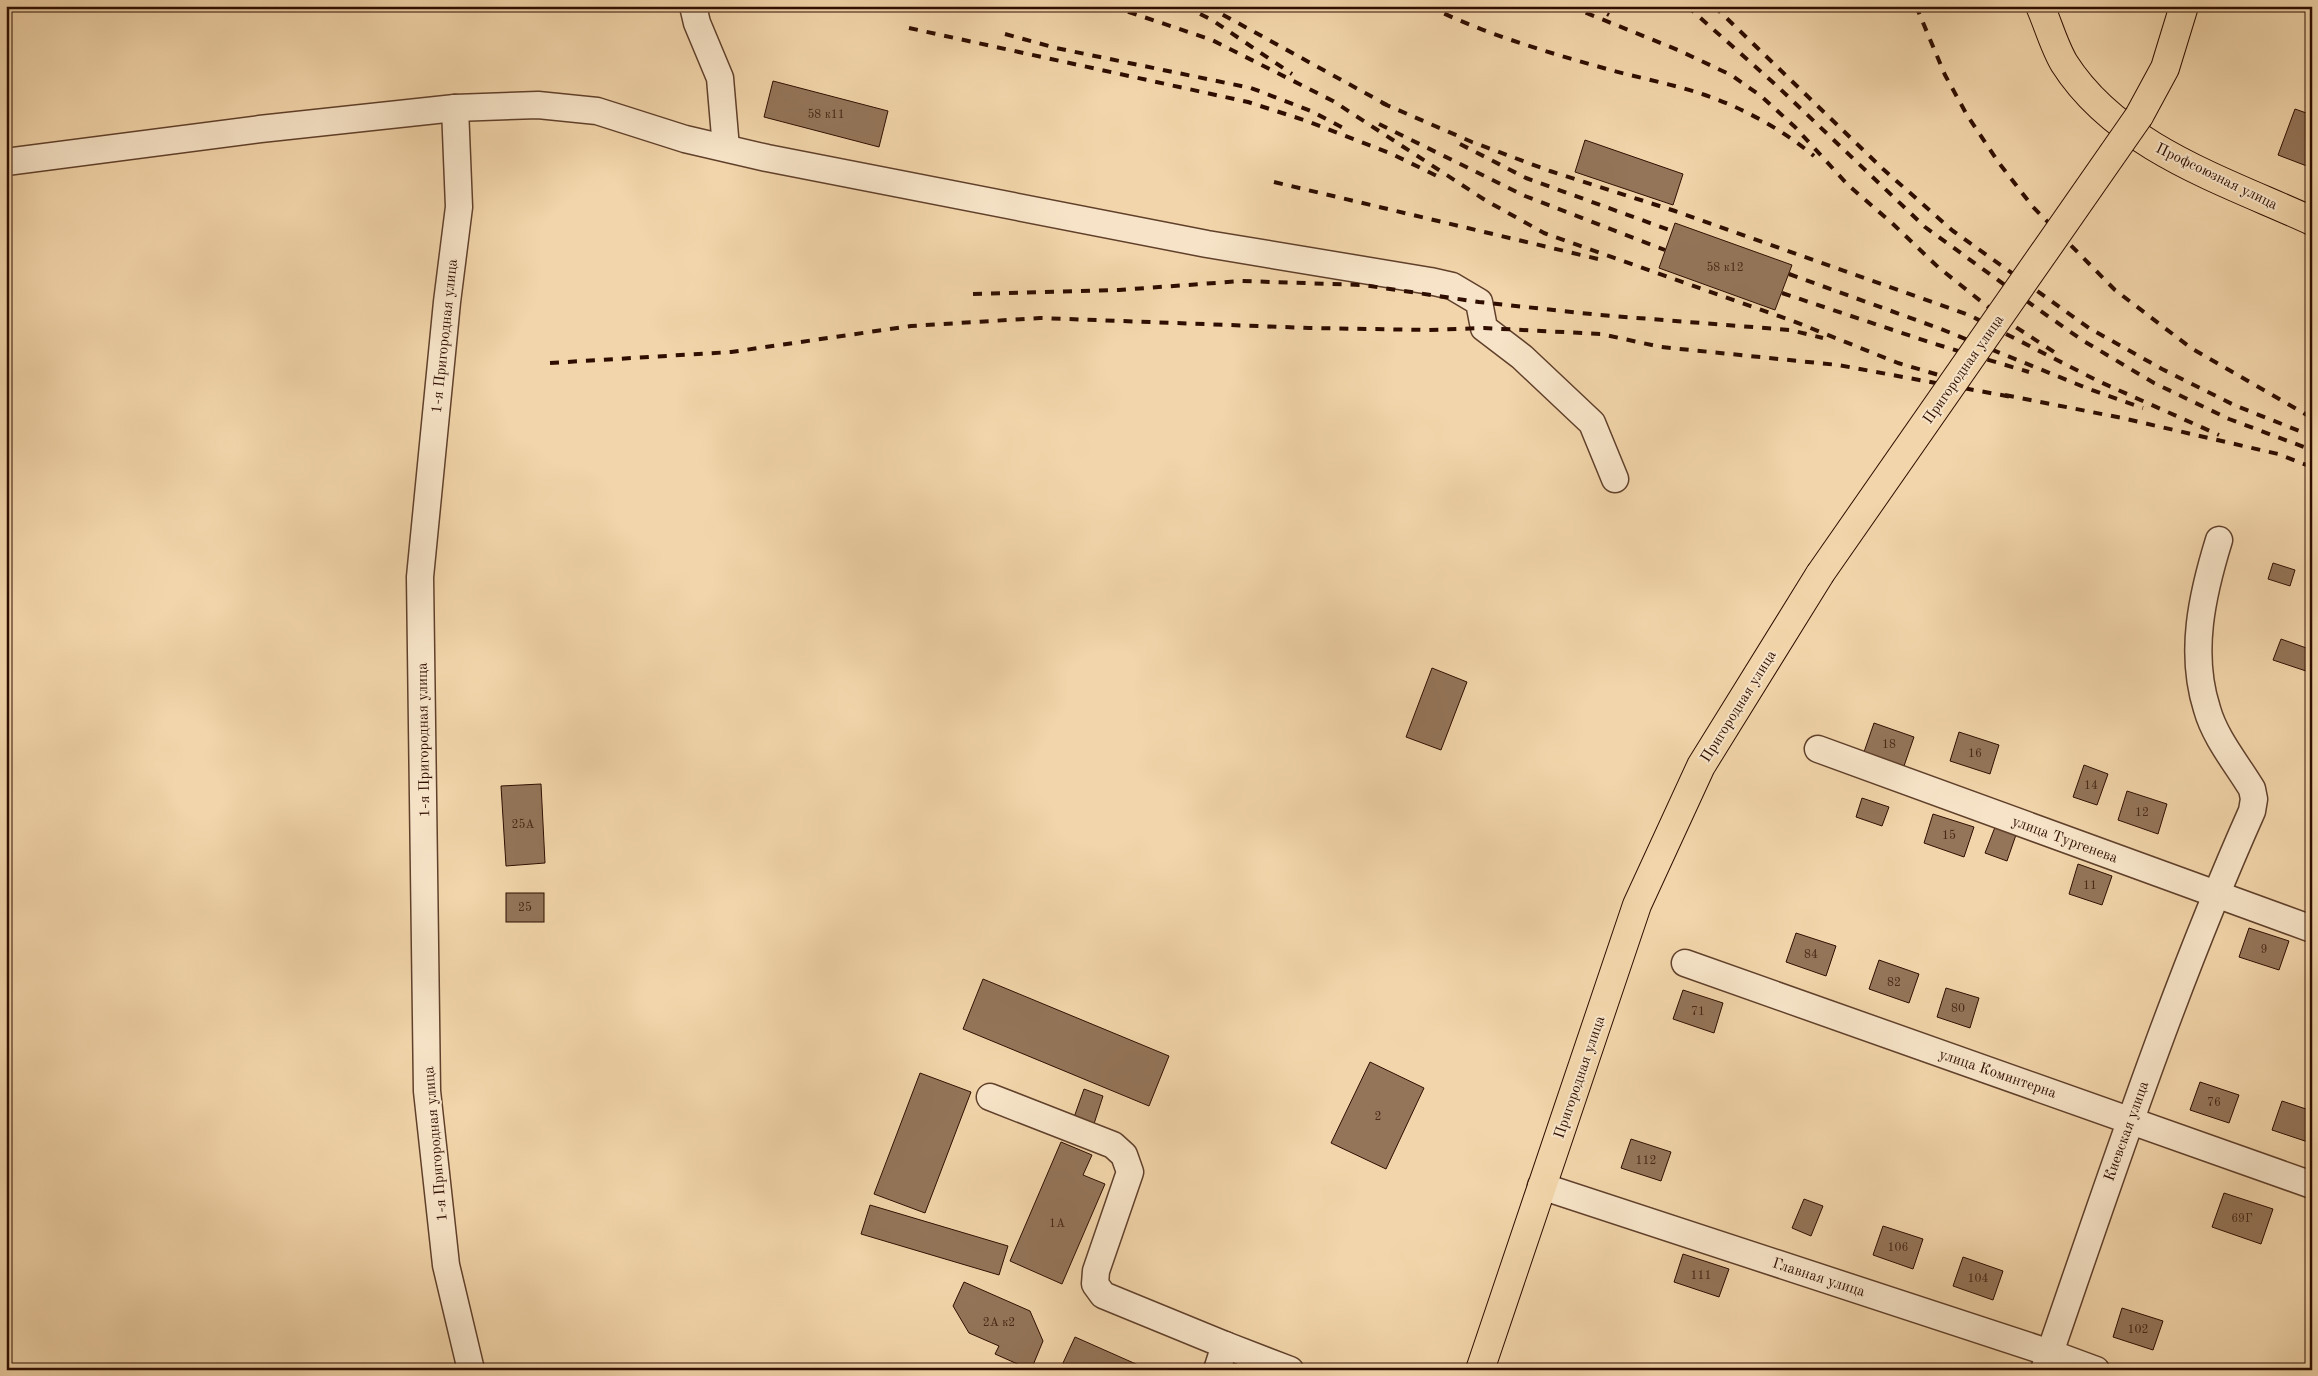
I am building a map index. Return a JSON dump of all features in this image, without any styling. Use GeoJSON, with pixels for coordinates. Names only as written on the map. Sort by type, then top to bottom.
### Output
{"type":"FeatureCollection","features":[{"type":"Feature","properties":{"kind":"main road","name":"Профсоюзная улица"},"geometry":{"type":"LineString","coordinates":[[2040,6],[2064,62],[2094,100],[2128,130],[2186,164],[2312,221]]}},
{"type":"Feature","properties":{"kind":"main road","name":"Пригородная улица"},"geometry":{"type":"LineString","coordinates":[[1480,1370],[1637,905],[1701,766],[1820,574],[2139,116],[2165,68],[2184,6]]}},
{"type":"Feature","properties":{"kind":"street"},"geometry":{"type":"LineString","coordinates":[[693,6],[697,23],[720,78],[726,148]]}},
{"type":"Feature","properties":{"kind":"street"},"geometry":{"type":"LineString","coordinates":[[6,162],[260,129],[455,108],[538,105],[597,111],[684,139],[768,158],[1207,244],[1430,280],[1452,286],[1479,302],[1484,328],[1522,357],[1592,423],[1615,478]]}},
{"type":"Feature","properties":{"kind":"street","name":"1-я Пригородная улица"},"geometry":{"type":"LineString","coordinates":[[455,108],[460,207],[447,302],[420,577],[427,1091],[446,1265],[471,1370]]}},
{"type":"Feature","properties":{"kind":"street","name":"Киевская улица"},"geometry":{"type":"LineString","coordinates":[[2047,1361],[2129,1120],[2215,894],[2252,811],[2254,799],[2252,789],[2214,727],[2207,710],[2201,684],[2198,650],[2201,608],[2206,582],[2219,540]]}},
{"type":"Feature","properties":{"kind":"street","name":"улица Тургенева"},"geometry":{"type":"LineString","coordinates":[[1818,750],[2312,929]]}},
{"type":"Feature","properties":{"kind":"street","name":"улица Коминтерна"},"geometry":{"type":"LineString","coordinates":[[1685,963],[2312,1185]]}},
{"type":"Feature","properties":{"kind":"street"},"geometry":{"type":"LineString","coordinates":[[990,1097],[1113,1145],[1124,1155],[1130,1172],[1096,1271],[1095,1284],[1103,1295],[1290,1370]]}},
{"type":"Feature","properties":{"kind":"street","name":"Главная улица"},"geometry":{"type":"LineString","coordinates":[[1541,1186],[2047,1361],[2096,1370]]}},
{"type":"Feature","properties":{"kind":"street"},"geometry":{"type":"LineString","coordinates":[[1217,1370],[1225,1345]]}},
{"type":"Feature","properties":{"kind":"building"},"geometry":{"type":"Polygon","coordinates":[[[773,81],[888,111],[879,147],[764,117],[773,81]]]}},
{"type":"Feature","properties":{"kind":"building"},"geometry":{"type":"Polygon","coordinates":[[[2295,109],[2312,115],[2312,168],[2278,155],[2295,109]]]}},
{"type":"Feature","properties":{"kind":"building"},"geometry":{"type":"Polygon","coordinates":[[[1585,140],[1683,174],[1673,205],[1575,172],[1585,140]]]}},
{"type":"Feature","properties":{"kind":"building"},"geometry":{"type":"Polygon","coordinates":[[[1675,223],[1792,265],[1775,310],[1659,268],[1675,223]]]}},
{"type":"Feature","properties":{"kind":"building"},"geometry":{"type":"Polygon","coordinates":[[[2273,563],[2295,570],[2290,586],[2268,579],[2273,563]]]}},
{"type":"Feature","properties":{"kind":"building"},"geometry":{"type":"Polygon","coordinates":[[[2281,639],[2312,650],[2312,664],[2309,672],[2273,660],[2281,639]]]}},
{"type":"Feature","properties":{"kind":"building"},"geometry":{"type":"Polygon","coordinates":[[[1432,668],[1467,682],[1441,750],[1406,737],[1432,668]]]}},
{"type":"Feature","properties":{"kind":"building"},"geometry":{"type":"Polygon","coordinates":[[[1874,723],[1914,737],[1904,766],[1864,752],[1874,723]]]}},
{"type":"Feature","properties":{"kind":"building"},"geometry":{"type":"Polygon","coordinates":[[[1959,732],[1999,745],[1990,774],[1950,761],[1959,732]]]}},
{"type":"Feature","properties":{"kind":"building"},"geometry":{"type":"Polygon","coordinates":[[[2084,765],[2108,774],[2097,805],[2073,797],[2084,765]]]}},
{"type":"Feature","properties":{"kind":"building"},"geometry":{"type":"Polygon","coordinates":[[[541,784],[545,863],[506,866],[501,786],[541,784]]]}},
{"type":"Feature","properties":{"kind":"building"},"geometry":{"type":"Polygon","coordinates":[[[2127,791],[2167,804],[2158,834],[2118,820],[2127,791]]]}},
{"type":"Feature","properties":{"kind":"building"},"geometry":{"type":"Polygon","coordinates":[[[1862,798],[1889,807],[1882,826],[1856,817],[1862,798]]]}},
{"type":"Feature","properties":{"kind":"building"},"geometry":{"type":"Polygon","coordinates":[[[1933,814],[1974,827],[1964,857],[1924,843],[1933,814]]]}},
{"type":"Feature","properties":{"kind":"building"},"geometry":{"type":"Polygon","coordinates":[[[1997,822],[2018,829],[2007,861],[1985,853],[1997,822]]]}},
{"type":"Feature","properties":{"kind":"building"},"geometry":{"type":"Polygon","coordinates":[[[2078,864],[2112,876],[2102,905],[2069,894],[2078,864]]]}},
{"type":"Feature","properties":{"kind":"building"},"geometry":{"type":"Polygon","coordinates":[[[506,893],[544,893],[544,922],[506,922],[506,893]]]}},
{"type":"Feature","properties":{"kind":"building"},"geometry":{"type":"Polygon","coordinates":[[[2249,928],[2289,941],[2279,970],[2239,957],[2249,928]]]}},
{"type":"Feature","properties":{"kind":"building"},"geometry":{"type":"Polygon","coordinates":[[[1796,933],[1836,946],[1826,976],[1786,962],[1796,933]]]}},
{"type":"Feature","properties":{"kind":"building"},"geometry":{"type":"Polygon","coordinates":[[[1879,960],[1919,974],[1909,1003],[1869,989],[1879,960]]]}},
{"type":"Feature","properties":{"kind":"building"},"geometry":{"type":"Polygon","coordinates":[[[983,979],[1169,1056],[1149,1106],[963,1029],[983,979]]]}},
{"type":"Feature","properties":{"kind":"building"},"geometry":{"type":"Polygon","coordinates":[[[1946,988],[1979,998],[1970,1028],[1937,1017],[1946,988]]]}},
{"type":"Feature","properties":{"kind":"building"},"geometry":{"type":"Polygon","coordinates":[[[1683,990],[1723,1003],[1714,1033],[1673,1019],[1683,990]]]}},
{"type":"Feature","properties":{"kind":"building"},"geometry":{"type":"Polygon","coordinates":[[[1370,1062],[1424,1088],[1386,1169],[1331,1143],[1370,1062]]]}},
{"type":"Feature","properties":{"kind":"building"},"geometry":{"type":"Polygon","coordinates":[[[920,1073],[971,1092],[925,1213],[874,1194],[920,1073]]]}},
{"type":"Feature","properties":{"kind":"building"},"geometry":{"type":"Polygon","coordinates":[[[2200,1082],[2239,1095],[2229,1123],[2190,1110],[2200,1082]]]}},
{"type":"Feature","properties":{"kind":"building"},"geometry":{"type":"Polygon","coordinates":[[[1084,1089],[1103,1096],[1092,1130],[1072,1123],[1084,1089]]]}},
{"type":"Feature","properties":{"kind":"building"},"geometry":{"type":"Polygon","coordinates":[[[2282,1101],[2312,1111],[2311,1143],[2272,1130],[2282,1101]]]}},
{"type":"Feature","properties":{"kind":"building"},"geometry":{"type":"Polygon","coordinates":[[[1631,1139],[1671,1152],[1661,1181],[1621,1168],[1631,1139]]]}},
{"type":"Feature","properties":{"kind":"building"},"geometry":{"type":"Polygon","coordinates":[[[1061,1142],[1092,1155],[1083,1175],[1105,1184],[1062,1284],[1010,1261],[1061,1142]]]}},
{"type":"Feature","properties":{"kind":"building"},"geometry":{"type":"Polygon","coordinates":[[[2224,1193],[2273,1209],[2261,1244],[2212,1227],[2224,1193]]]}},
{"type":"Feature","properties":{"kind":"building"},"geometry":{"type":"Polygon","coordinates":[[[1804,1199],[1823,1206],[1811,1236],[1792,1228],[1804,1199]]]}},
{"type":"Feature","properties":{"kind":"building"},"geometry":{"type":"Polygon","coordinates":[[[870,1205],[1008,1246],[999,1275],[861,1234],[870,1205]]]}},
{"type":"Feature","properties":{"kind":"building"},"geometry":{"type":"Polygon","coordinates":[[[1883,1226],[1923,1239],[1913,1269],[1873,1255],[1883,1226]]]}},
{"type":"Feature","properties":{"kind":"building"},"geometry":{"type":"Polygon","coordinates":[[[1683,1254],[1729,1269],[1719,1297],[1674,1282],[1683,1254]]]}},
{"type":"Feature","properties":{"kind":"building"},"geometry":{"type":"Polygon","coordinates":[[[1963,1257],[2003,1271],[1993,1300],[1953,1286],[1963,1257]]]}},
{"type":"Feature","properties":{"kind":"building"},"geometry":{"type":"Polygon","coordinates":[[[964,1282],[1030,1311],[1043,1341],[1031,1370],[995,1354],[999,1346],[969,1333],[953,1306],[964,1282]]]}},
{"type":"Feature","properties":{"kind":"building"},"geometry":{"type":"Polygon","coordinates":[[[2122,1308],[2163,1321],[2153,1350],[2113,1337],[2122,1308]]]}},
{"type":"Feature","properties":{"kind":"building"},"geometry":{"type":"Polygon","coordinates":[[[1075,1337],[1146,1370],[1066,1370],[1063,1363],[1075,1337]]]}},
{"type":"Feature","properties":{"kind":"railway"},"geometry":{"type":"LineString","coordinates":[[1111,6],[1212,40],[1333,101],[1485,200],[1544,233],[1793,321],[1898,363],[1959,381]]}},
{"type":"Feature","properties":{"kind":"railway"},"geometry":{"type":"LineString","coordinates":[[1184,6],[1212,20],[1292,74]]}},
{"type":"Feature","properties":{"kind":"railway"},"geometry":{"type":"LineString","coordinates":[[1207,6],[1387,105]]}},
{"type":"Feature","properties":{"kind":"railway"},"geometry":{"type":"LineString","coordinates":[[1428,6],[1494,34],[1539,49],[1719,100],[1748,113],[1776,129],[1814,156]]}},
{"type":"Feature","properties":{"kind":"railway"},"geometry":{"type":"LineString","coordinates":[[1569,6],[1678,50],[1731,75],[1761,96],[1795,127],[1848,185],[1938,267],[2002,318],[2054,352]]}},
{"type":"Feature","properties":{"kind":"railway"},"geometry":{"type":"LineString","coordinates":[[1591,6],[1609,15]]}},
{"type":"Feature","properties":{"kind":"railway"},"geometry":{"type":"LineString","coordinates":[[1687,6],[1776,85],[1925,227],[2035,307],[2082,340],[2154,383],[2229,419],[2312,450]]}},
{"type":"Feature","properties":{"kind":"railway"},"geometry":{"type":"LineString","coordinates":[[1714,6],[1883,169],[1953,231],[2089,328],[2162,369],[2234,405],[2312,436]]}},
{"type":"Feature","properties":{"kind":"railway"},"geometry":{"type":"LineString","coordinates":[[1916,6],[1945,75],[1967,115],[1999,163],[2033,207],[2115,290],[2191,348],[2312,418]]}},
{"type":"Feature","properties":{"kind":"railway"},"geometry":{"type":"LineString","coordinates":[[909,28],[1248,102],[1307,121],[1392,154],[1437,176]]}},
{"type":"Feature","properties":{"kind":"railway"},"geometry":{"type":"LineString","coordinates":[[1005,34],[1056,48],[1251,88],[1311,111],[1347,130]]}},
{"type":"Feature","properties":{"kind":"railway"},"geometry":{"type":"LineString","coordinates":[[1382,103],[1472,142],[1550,171],[1675,211],[1969,315],[2098,381],[2219,435]]}},
{"type":"Feature","properties":{"kind":"railway"},"geometry":{"type":"LineString","coordinates":[[1379,124],[1525,196],[1665,250]]}},
{"type":"Feature","properties":{"kind":"railway"},"geometry":{"type":"LineString","coordinates":[[1460,144],[1526,178],[1672,231]]}},
{"type":"Feature","properties":{"kind":"railway"},"geometry":{"type":"LineString","coordinates":[[1274,182],[1598,259]]}},
{"type":"Feature","properties":{"kind":"railway"},"geometry":{"type":"LineString","coordinates":[[1789,274],[1941,329],[2089,389],[2143,408]]}},
{"type":"Feature","properties":{"kind":"railway"},"geometry":{"type":"LineString","coordinates":[[973,294],[1119,290],[1242,281],[1363,285],[1479,302],[1600,315],[1790,330],[1823,338]]}},
{"type":"Feature","properties":{"kind":"railway"},"geometry":{"type":"LineString","coordinates":[[1782,293],[1935,344],[2029,372]]}},
{"type":"Feature","properties":{"kind":"railway"},"geometry":{"type":"LineString","coordinates":[[550,363],[731,352],[911,326],[1040,318],[1309,328],[1428,330],[1484,328],[1601,334],[1661,347],[1838,365],[2012,397]]}},
{"type":"Feature","properties":{"kind":"railway"},"geometry":{"type":"LineString","coordinates":[[2005,395],[2122,418],[2278,454],[2312,467]]}}]}
